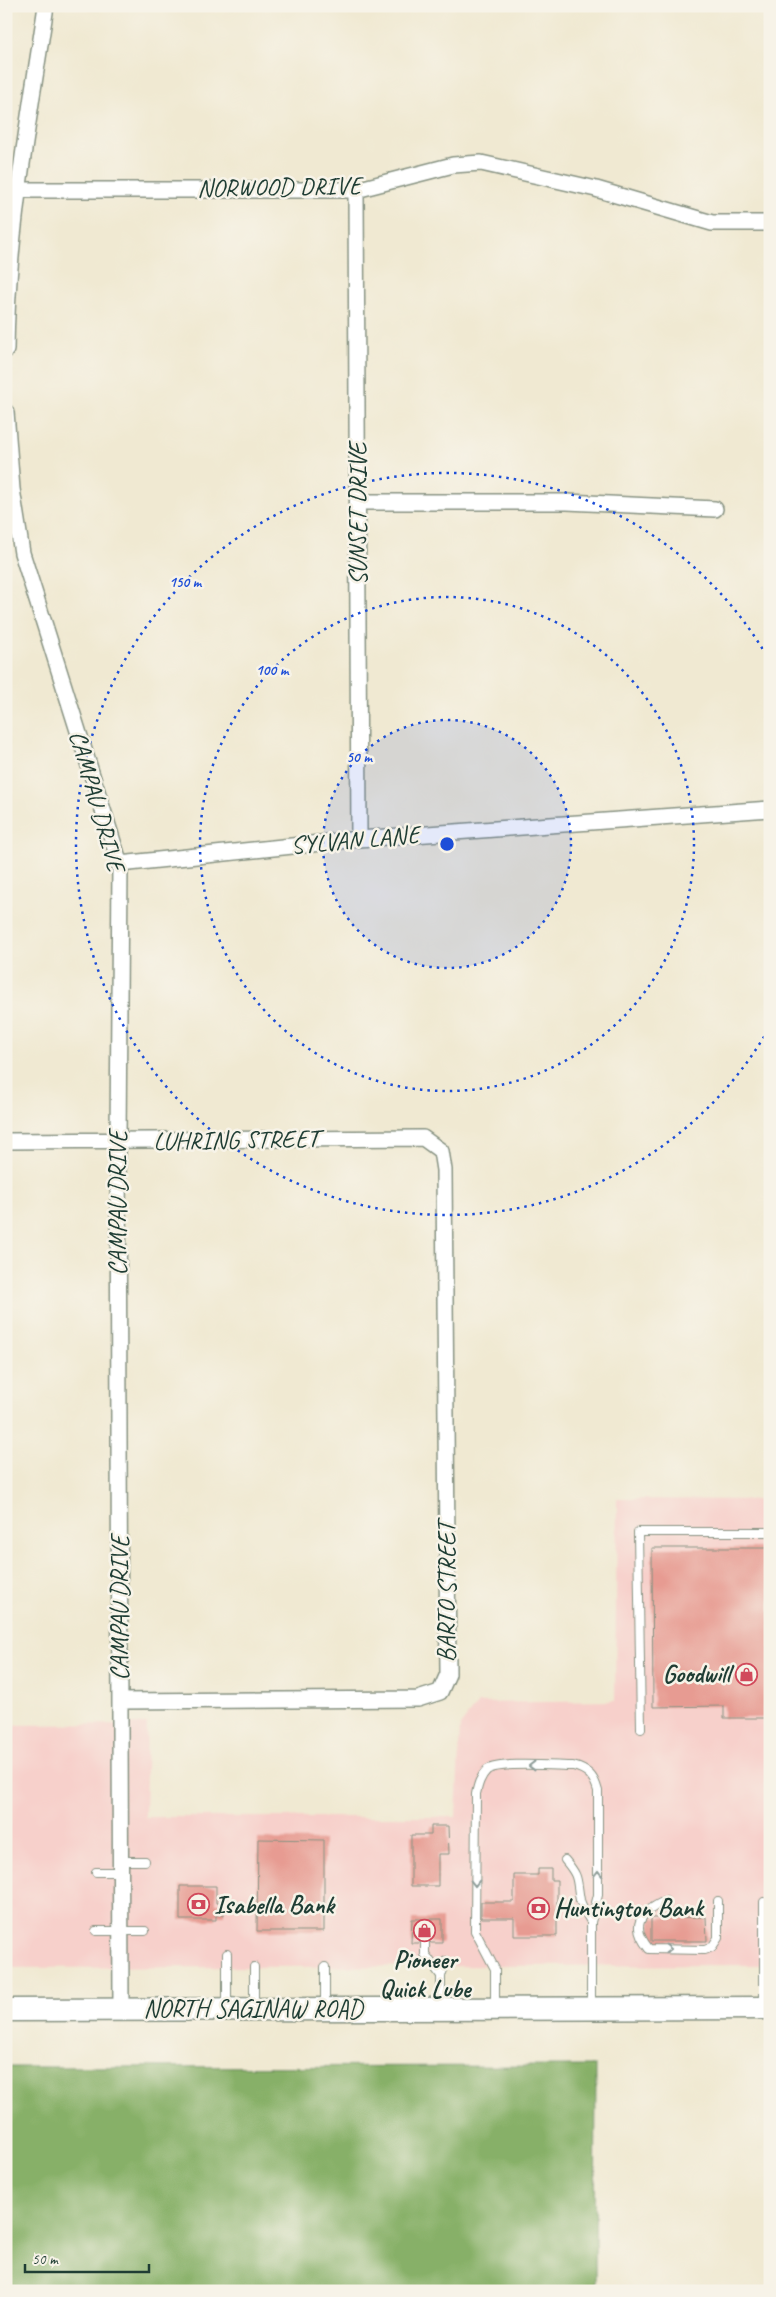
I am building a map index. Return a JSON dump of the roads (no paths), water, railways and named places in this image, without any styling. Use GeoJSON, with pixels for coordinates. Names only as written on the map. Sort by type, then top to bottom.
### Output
{"type":"FeatureCollection","features":[{"type":"Feature","properties":{"kind":"main road","name":"NORTH SAGINAW ROAD"},"geometry":{"type":"LineString","coordinates":[[6,2010],[767,2008]]}},
{"type":"Feature","properties":{"kind":"street"},"geometry":{"type":"LineString","coordinates":[[6,350],[6,324],[18,190],[46,6]]}},
{"type":"Feature","properties":{"kind":"street","name":"NORWOOD DRIVE"},"geometry":{"type":"LineString","coordinates":[[18,190],[356,190],[453,164],[480,163],[596,189],[712,222],[770,223]]}},
{"type":"Feature","properties":{"kind":"street","name":"SUNSET DRIVE"},"geometry":{"type":"LineString","coordinates":[[356,190],[358,838]]}},
{"type":"Feature","properties":{"kind":"street","name":"CAMPAU DRIVE"},"geometry":{"type":"LineString","coordinates":[[6,412],[12,489],[22,553],[120,864],[118,1141],[121,2010]]}},
{"type":"Feature","properties":{"kind":"street"},"geometry":{"type":"LineString","coordinates":[[358,502],[566,502],[716,509]]}},
{"type":"Feature","properties":{"kind":"street","name":"SYLVAN LANE"},"geometry":{"type":"LineString","coordinates":[[120,864],[358,838],[770,809]]}},
{"type":"Feature","properties":{"kind":"street","name":"LUHRING STREET"},"geometry":{"type":"LineString","coordinates":[[6,1141],[423,1138],[441,1150],[444,1170]]}},
{"type":"Feature","properties":{"kind":"street","name":"BARTO STREET"},"geometry":{"type":"LineString","coordinates":[[120,1701],[418,1699],[440,1692],[448,1674],[444,1170]]}},
{"type":"Feature","properties":{"kind":"lane"},"geometry":{"type":"LineString","coordinates":[[641,1729],[638,1532],[770,1532]]}},
{"type":"Feature","properties":{"kind":"lane"},"geometry":{"type":"LineString","coordinates":[[495,2009],[495,1969],[475,1931],[476,1794],[480,1778],[489,1769],[503,1766],[573,1766],[584,1769],[595,1778],[598,1791],[598,1896],[591,1922],[591,2008]]}},
{"type":"Feature","properties":{"kind":"lane"},"geometry":{"type":"LineString","coordinates":[[96,1872],[145,1860]]}},
{"type":"Feature","properties":{"kind":"lane"},"geometry":{"type":"LineString","coordinates":[[564,1860],[576,1873],[579,1882],[580,1902],[591,1922]]}},
{"type":"Feature","properties":{"kind":"lane"},"geometry":{"type":"LineString","coordinates":[[665,1901],[647,1909],[639,1920],[641,1939],[649,1949],[706,1950],[712,1947],[718,1938],[718,1901]]}},
{"type":"Feature","properties":{"kind":"lane"},"geometry":{"type":"LineString","coordinates":[[764,1902],[767,2008]]}},
{"type":"Feature","properties":{"kind":"lane"},"geometry":{"type":"LineString","coordinates":[[96,1931],[145,1932]]}},
{"type":"Feature","properties":{"kind":"lane"},"geometry":{"type":"LineString","coordinates":[[425,1943],[425,1954],[441,1976]]}},
{"type":"Feature","properties":{"kind":"lane"},"geometry":{"type":"LineString","coordinates":[[227,1954],[227,2009]]}},
{"type":"Feature","properties":{"kind":"lane"},"geometry":{"type":"LineString","coordinates":[[441,2009],[441,1976],[446,1961]]}},
{"type":"Feature","properties":{"kind":"lane"},"geometry":{"type":"LineString","coordinates":[[254,1967],[254,2009]]}},
{"type":"Feature","properties":{"kind":"lane"},"geometry":{"type":"LineString","coordinates":[[325,1967],[325,2009]]}},
{"type":"Feature","properties":{"kind":"place","name":"Goodwill"},"geometry":{"type":"Point","coordinates":[746,1674]}},
{"type":"Feature","properties":{"kind":"place","name":"Isabella Bank"},"geometry":{"type":"Point","coordinates":[198,1905]}},
{"type":"Feature","properties":{"kind":"place","name":"Huntington Bank"},"geometry":{"type":"Point","coordinates":[538,1908]}},
{"type":"Feature","properties":{"kind":"place","name":"Pioneer Quick Lube"},"geometry":{"type":"Point","coordinates":[425,1931]}}]}
